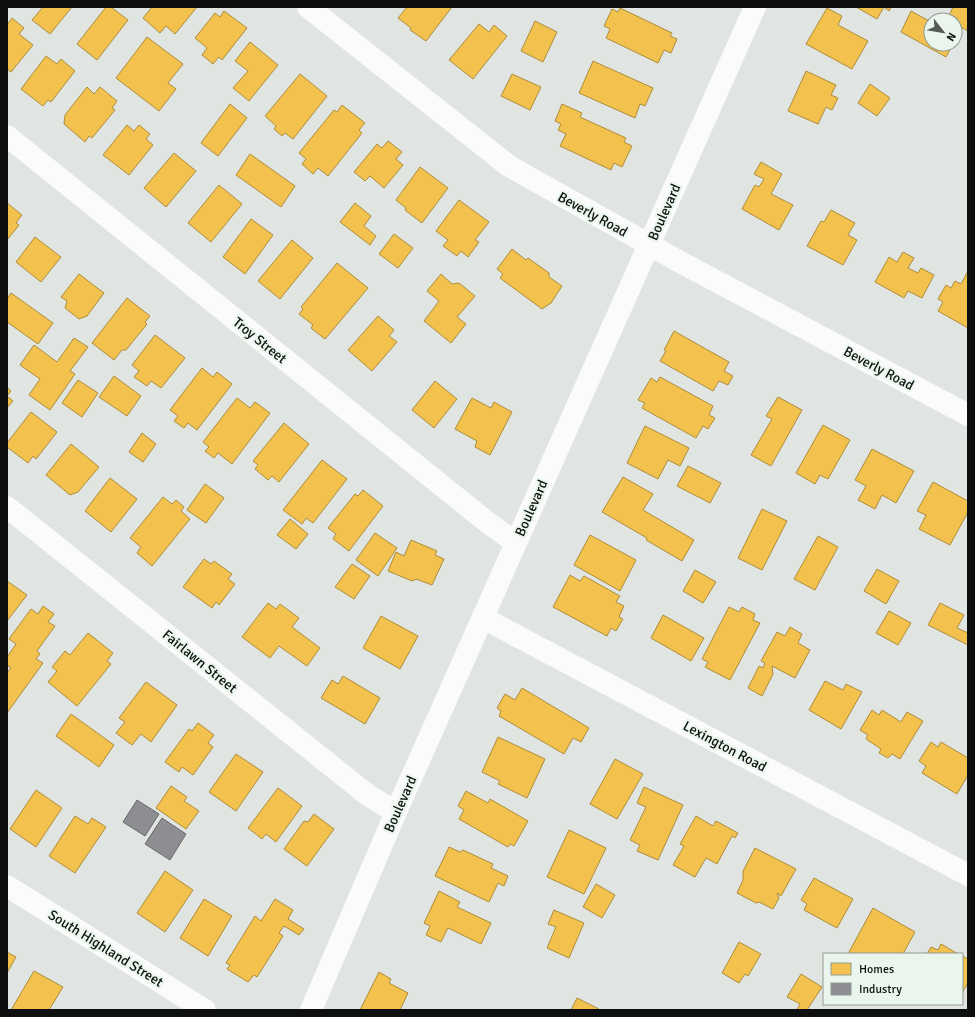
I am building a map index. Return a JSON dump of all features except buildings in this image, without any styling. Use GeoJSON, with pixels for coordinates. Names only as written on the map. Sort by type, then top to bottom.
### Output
{"type":"FeatureCollection","features":[{"type":"Feature","properties":{"kind":"street","name":"Beverly Road"},"geometry":{"type":"LineString","coordinates":[[308,7],[509,166],[649,245],[968,415]]}},
{"type":"Feature","properties":{"kind":"street","name":"Boulevard"},"geometry":{"type":"LineString","coordinates":[[311,1010],[515,542],[755,7]]}},
{"type":"Feature","properties":{"kind":"street","name":"Troy Street"},"geometry":{"type":"LineString","coordinates":[[7,136],[487,522],[515,542]]}},
{"type":"Feature","properties":{"kind":"street","name":"Fairlawn Street"},"geometry":{"type":"LineString","coordinates":[[7,507],[369,796],[396,812]]}},
{"type":"Feature","properties":{"kind":"street","name":"Lexington Road"},"geometry":{"type":"LineString","coordinates":[[483,618],[968,875]]}},
{"type":"Feature","properties":{"kind":"street","name":"South Highland Street"},"geometry":{"type":"LineString","coordinates":[[7,886],[205,1010]]}}]}
